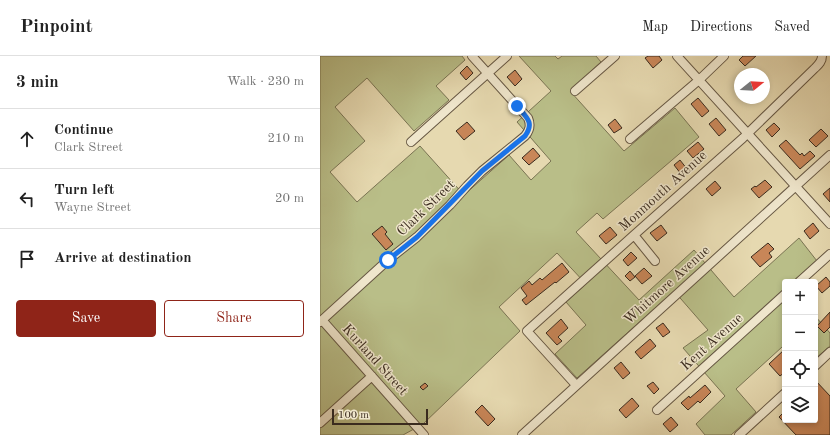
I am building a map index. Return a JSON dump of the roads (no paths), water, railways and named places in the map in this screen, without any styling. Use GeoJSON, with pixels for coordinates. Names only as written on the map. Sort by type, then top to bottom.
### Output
{"type":"FeatureCollection","features":[{"type":"Feature","properties":{"kind":"street"},"geometry":{"type":"LineString","coordinates":[[472,56],[488,74]]}},
{"type":"Feature","properties":{"kind":"street"},"geometry":{"type":"LineString","coordinates":[[411,142],[508,56]]}},
{"type":"Feature","properties":{"kind":"street"},"geometry":{"type":"LineString","coordinates":[[576,91],[615,56]]}},
{"type":"Feature","properties":{"kind":"street"},"geometry":{"type":"LineString","coordinates":[[677,56],[830,224]]}},
{"type":"Feature","properties":{"kind":"street"},"geometry":{"type":"LineString","coordinates":[[630,139],[699,80],[724,56]]}},
{"type":"Feature","properties":{"kind":"street","name":"Monmouth Avenue"},"geometry":{"type":"LineString","coordinates":[[576,385],[527,331],[748,134],[820,63],[822,56]]}},
{"type":"Feature","properties":{"kind":"street","name":"Clark Street"},"geometry":{"type":"LineString","coordinates":[[321,321],[388,260],[417,237],[482,171],[528,132],[530,123],[528,118],[488,74]]}},
{"type":"Feature","properties":{"kind":"street","name":"Whitmore Avenue"},"geometry":{"type":"LineString","coordinates":[[522,435],[830,155]]}},
{"type":"Feature","properties":{"kind":"street"},"geometry":{"type":"LineString","coordinates":[[634,235],[655,261]]}},
{"type":"Feature","properties":{"kind":"street"},"geometry":{"type":"LineString","coordinates":[[802,279],[830,254]]}},
{"type":"Feature","properties":{"kind":"street","name":"Kent Avenue"},"geometry":{"type":"LineString","coordinates":[[657,410],[782,297]]}},
{"type":"Feature","properties":{"kind":"street","name":"Kurland Street"},"geometry":{"type":"LineString","coordinates":[[321,321],[372,376],[421,434]]}},
{"type":"Feature","properties":{"kind":"street"},"geometry":{"type":"LineString","coordinates":[[818,363],[830,352]]}},
{"type":"Feature","properties":{"kind":"street"},"geometry":{"type":"LineString","coordinates":[[320,423],[372,376]]}},
{"type":"Feature","properties":{"kind":"street"},"geometry":{"type":"LineString","coordinates":[[739,435],[782,396]]}}]}
